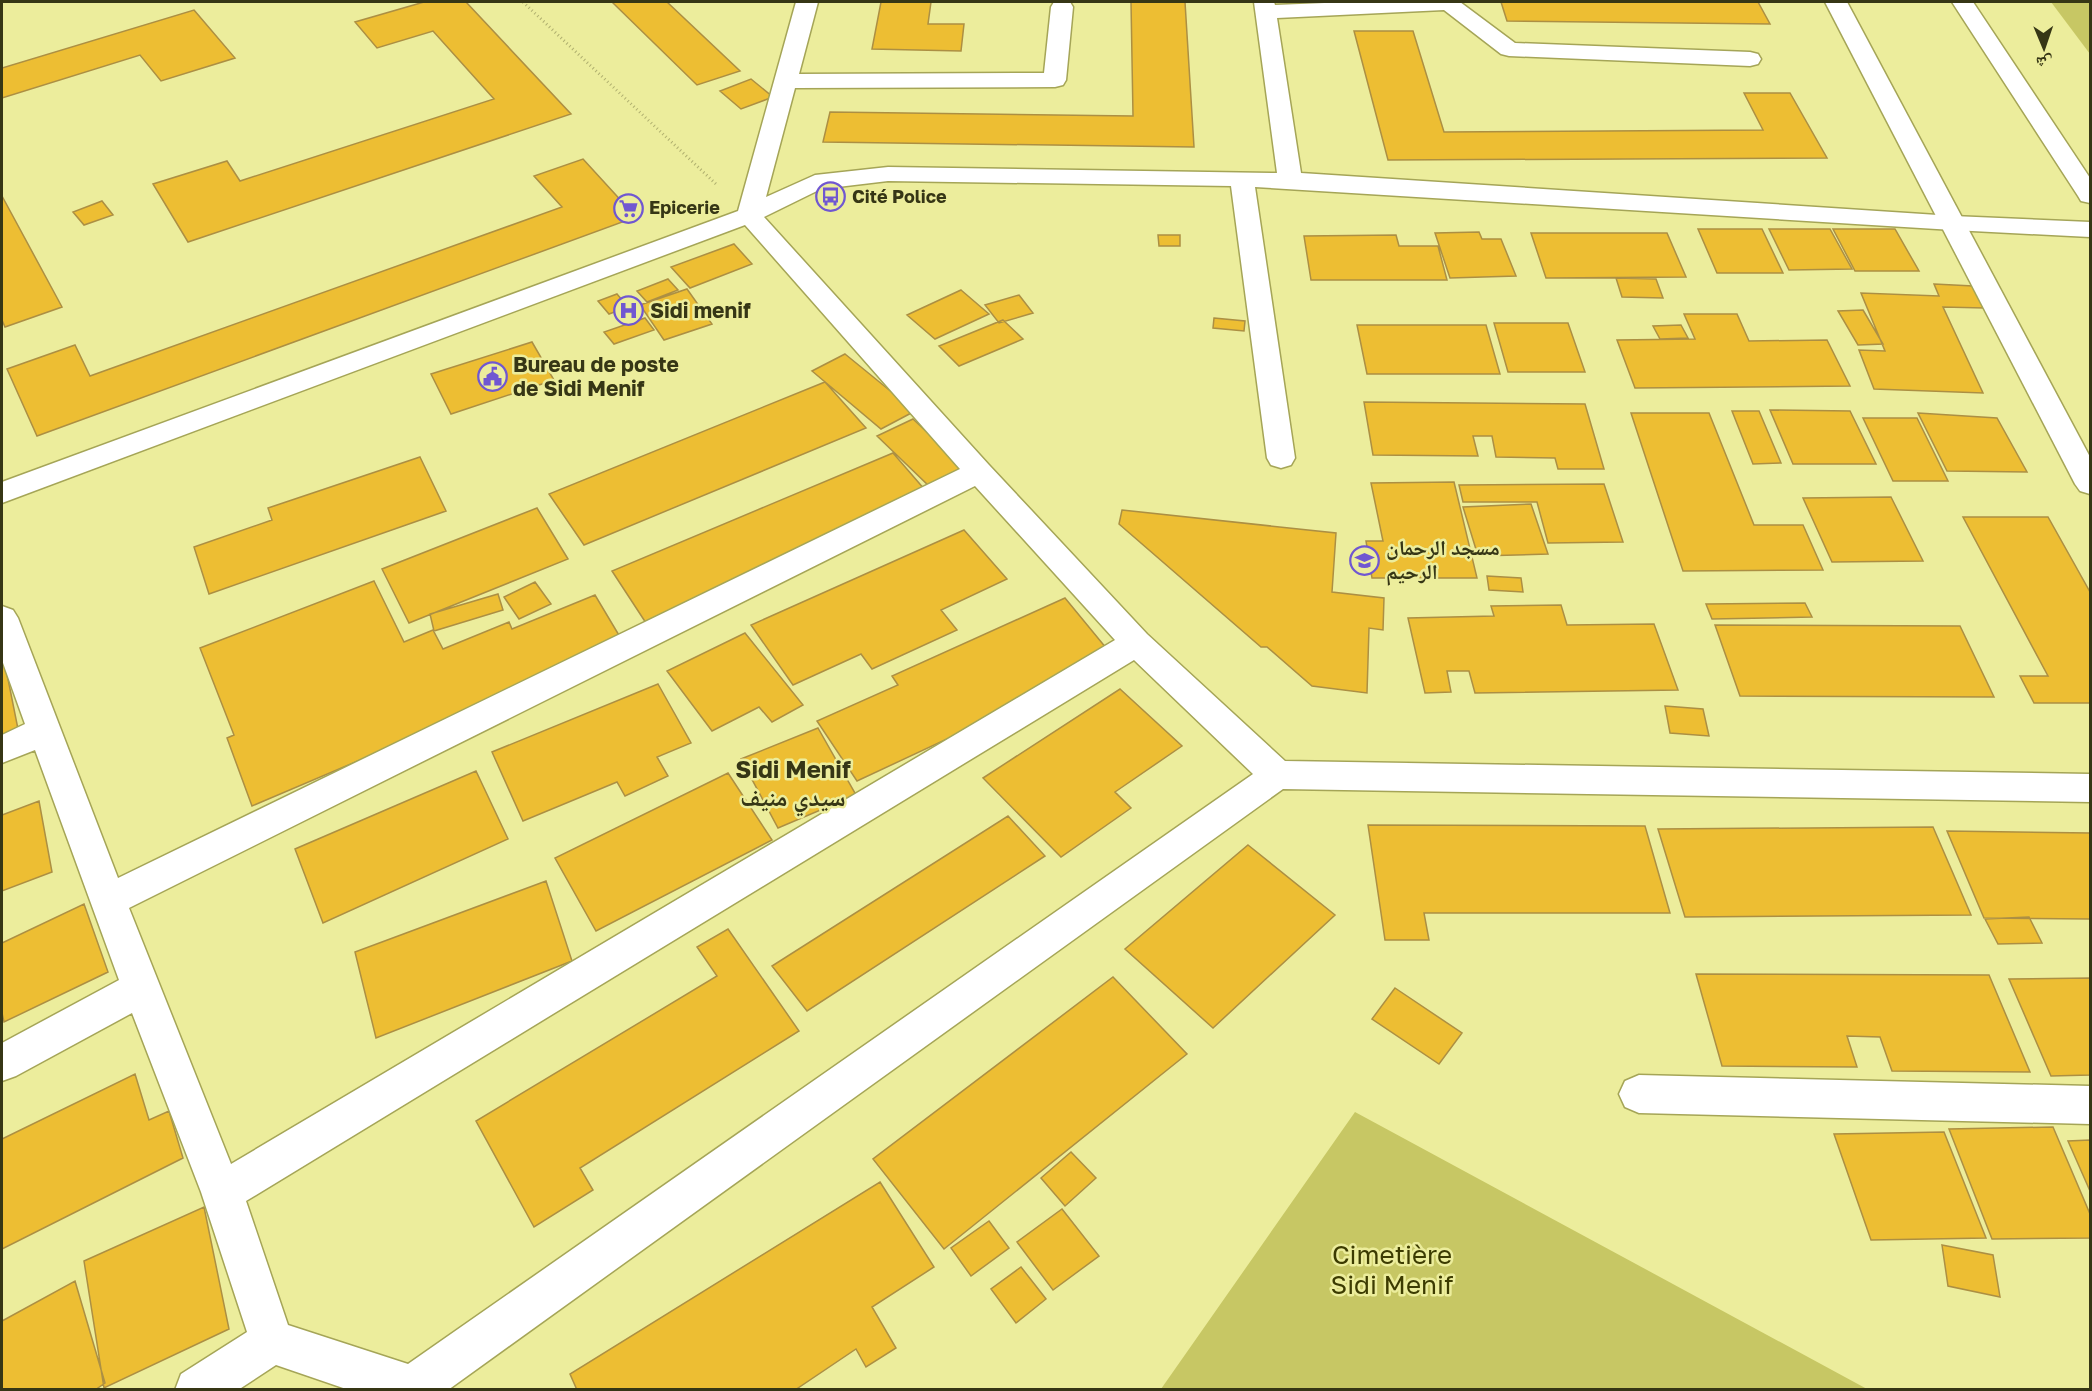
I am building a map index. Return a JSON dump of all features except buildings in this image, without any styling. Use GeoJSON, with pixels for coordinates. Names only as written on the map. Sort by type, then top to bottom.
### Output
{"type":"FeatureCollection","features":[{"type":"Feature","properties":{"kind":"street"},"geometry":{"type":"LineString","coordinates":[[749,215],[807,2]]}},
{"type":"Feature","properties":{"kind":"street"},"geometry":{"type":"LineString","coordinates":[[1836,2],[2091,484]]}},
{"type":"Feature","properties":{"kind":"street"},"geometry":{"type":"LineString","coordinates":[[1962,2],[2091,196]]}},
{"type":"Feature","properties":{"kind":"street"},"geometry":{"type":"LineString","coordinates":[[1290,180],[1265,7],[1449,3],[1509,49],[1750,59]]}},
{"type":"Feature","properties":{"kind":"street"},"geometry":{"type":"LineString","coordinates":[[786,81],[1055,80],[1062,7]]}},
{"type":"Feature","properties":{"kind":"street"},"geometry":{"type":"LineString","coordinates":[[2,493],[749,215],[815,182],[888,174],[1290,180],[1953,223],[2091,229]]}},
{"type":"Feature","properties":{"kind":"street"},"geometry":{"type":"LineString","coordinates":[[1242,180],[1281,458]]}},
{"type":"Feature","properties":{"kind":"street"},"geometry":{"type":"LineString","coordinates":[[749,215],[1136,643],[1277,775]]}},
{"type":"Feature","properties":{"kind":"street"},"geometry":{"type":"LineString","coordinates":[[107,901],[979,472]]}},
{"type":"Feature","properties":{"kind":"street"},"geometry":{"type":"LineString","coordinates":[[2,618],[107,901],[222,1192],[272,1341]]}},
{"type":"Feature","properties":{"kind":"street"},"geometry":{"type":"LineString","coordinates":[[222,1192],[1136,643]]}},
{"type":"Feature","properties":{"kind":"street"},"geometry":{"type":"LineString","coordinates":[[2,750],[44,730]]}},
{"type":"Feature","properties":{"kind":"street"},"geometry":{"type":"LineString","coordinates":[[272,1341],[412,1388],[1277,775],[2091,788]]}},
{"type":"Feature","properties":{"kind":"street"},"geometry":{"type":"LineString","coordinates":[[2,1064],[141,988]]}},
{"type":"Feature","properties":{"kind":"street"},"geometry":{"type":"LineString","coordinates":[[1639,1094],[2091,1105]]}},
{"type":"Feature","properties":{"kind":"street"},"geometry":{"type":"LineString","coordinates":[[196,1389],[272,1341]]}},
{"type":"Feature","properties":{"kind":"path"},"geometry":{"type":"LineString","coordinates":[[523,2],[749,215]]}},
{"type":"Feature","properties":{"kind":"green space"},"geometry":{"type":"Polygon","coordinates":[[[2051,2],[2090,2],[2090,54],[2051,2]]]}},
{"type":"Feature","properties":{"kind":"green space","name":"Cimetière Sidi Menif"},"geometry":{"type":"Polygon","coordinates":[[[1355,1112],[1867,1389],[1161,1389],[1355,1112]]]}},
{"type":"Feature","properties":{"kind":"place","name":"Cité Police"},"geometry":{"type":"Point","coordinates":[831,197]}},
{"type":"Feature","properties":{"kind":"place","name":"Epicerie"},"geometry":{"type":"Point","coordinates":[628,208]}},
{"type":"Feature","properties":{"kind":"place","name":"Sidi menif"},"geometry":{"type":"Point","coordinates":[629,311]}},
{"type":"Feature","properties":{"kind":"place","name":"Bureau de poste de Sidi Menif"},"geometry":{"type":"Point","coordinates":[492,377]}},
{"type":"Feature","properties":{"kind":"place","name":"مسجد الرحمان الرحيم"},"geometry":{"type":"Point","coordinates":[1365,560]}},
{"type":"Feature","properties":{"kind":"district","name":"Sidi Menif سيدي منيف"},"geometry":{"type":"Point","coordinates":[793,784]}}]}
